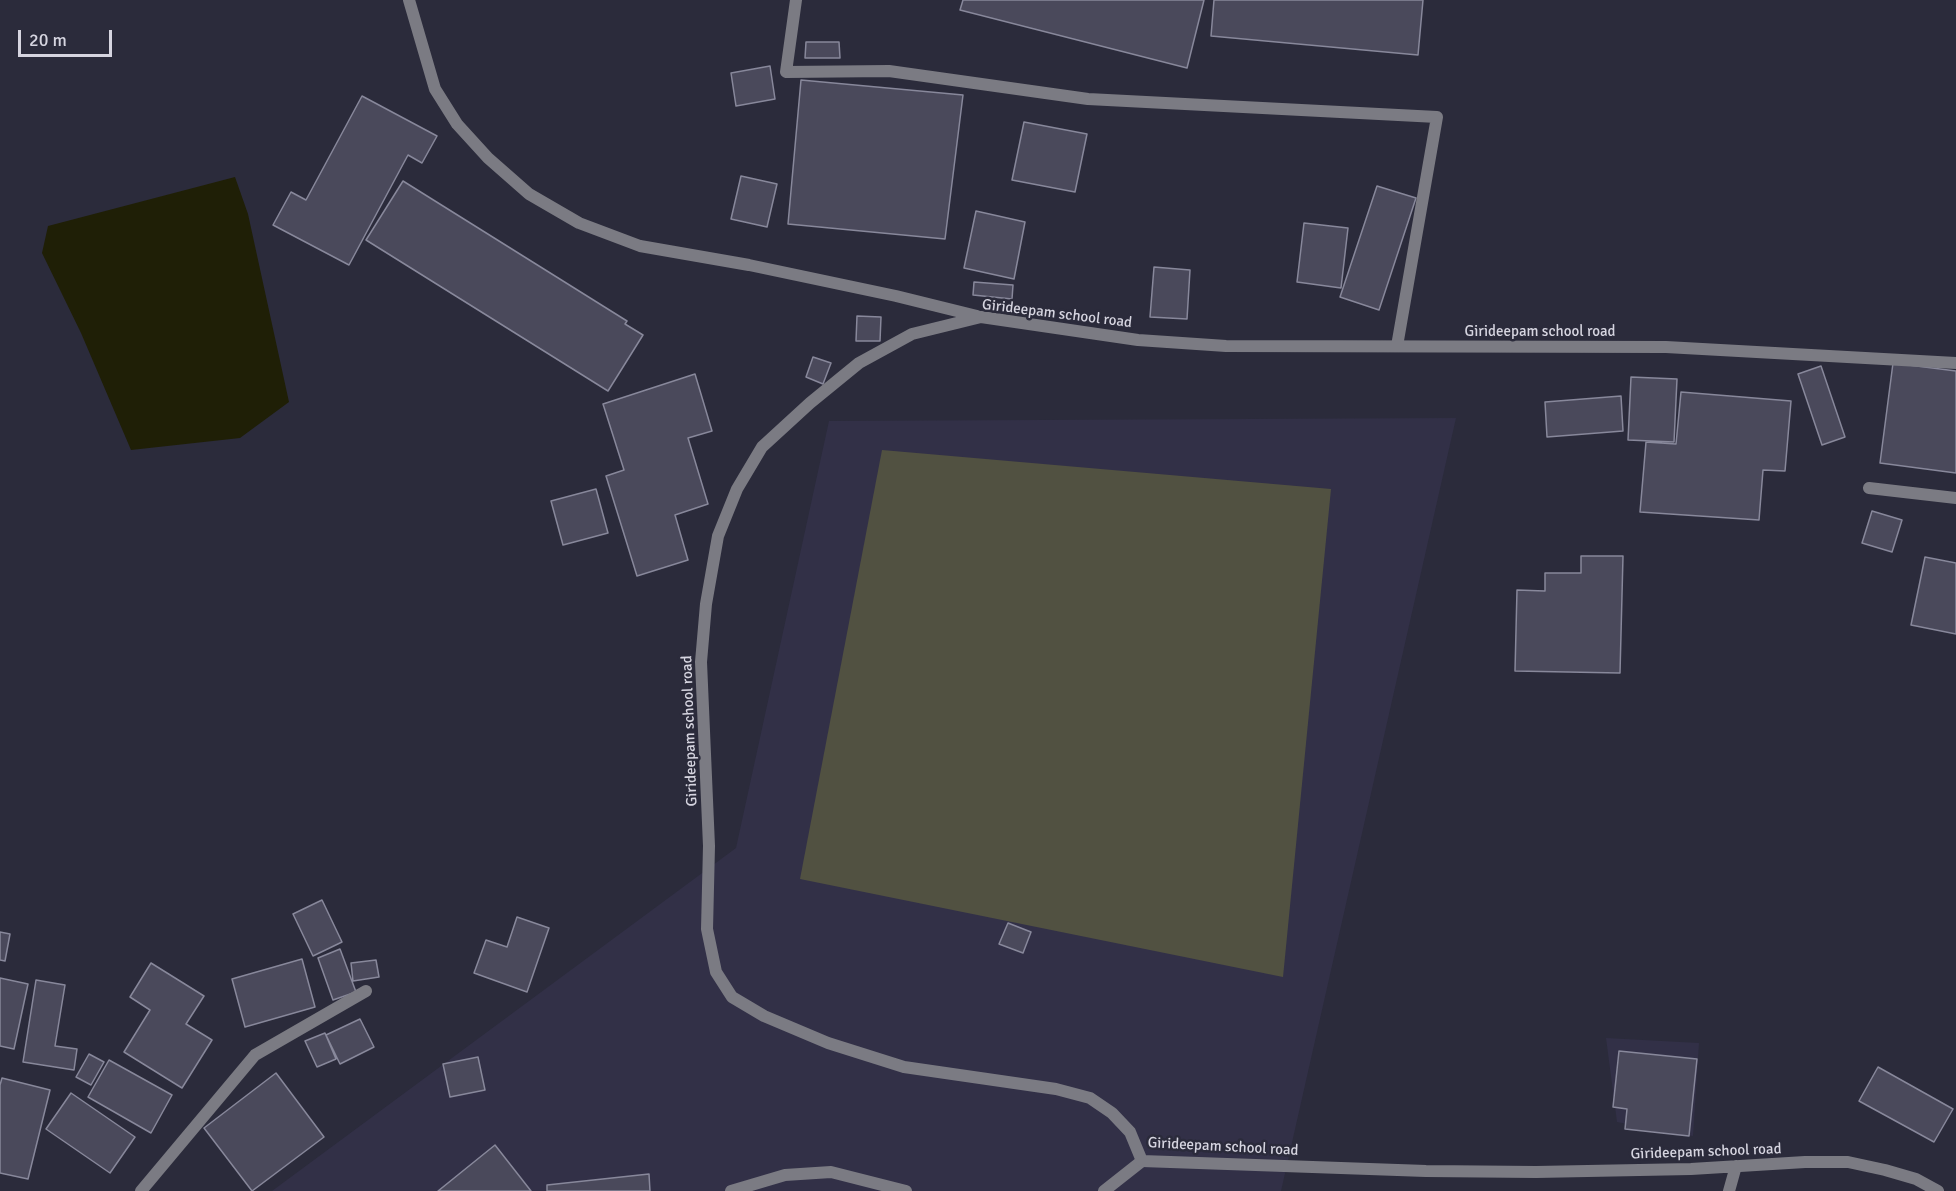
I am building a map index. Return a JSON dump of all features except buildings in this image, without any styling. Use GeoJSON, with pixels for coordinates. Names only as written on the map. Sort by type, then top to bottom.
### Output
{"type":"FeatureCollection","features":[{"type":"Feature","properties":{"kind":"street"},"geometry":{"type":"LineString","coordinates":[[409,0],[435,89],[457,124],[488,159],[529,194],[579,223],[640,246],[896,296],[981,317]]}},
{"type":"Feature","properties":{"kind":"street"},"geometry":{"type":"LineString","coordinates":[[796,0],[786,72],[889,71],[1088,99],[1437,117],[1397,346]]}},
{"type":"Feature","properties":{"kind":"street","name":"Girideepam school road"},"geometry":{"type":"LineString","coordinates":[[1938,1191],[1916,1179],[1848,1162],[1560,1171],[1426,1171],[1142,1161],[1130,1132],[1112,1113],[1090,1098],[1056,1089],[904,1068],[828,1043],[764,1016],[732,997],[716,972],[707,929],[709,846],[701,662],[706,604],[718,536],[737,489],[762,447],[810,403],[859,363],[912,334],[981,317],[1138,340],[1226,346],[1666,348],[1956,363]]}},
{"type":"Feature","properties":{"kind":"street"},"geometry":{"type":"LineString","coordinates":[[1869,488],[1956,498]]}},
{"type":"Feature","properties":{"kind":"street"},"geometry":{"type":"LineString","coordinates":[[141,1191],[255,1055],[366,991]]}},
{"type":"Feature","properties":{"kind":"street"},"geometry":{"type":"LineString","coordinates":[[1104,1191],[1142,1161]]}},
{"type":"Feature","properties":{"kind":"street"},"geometry":{"type":"LineString","coordinates":[[1729,1191],[1736,1166]]}},
{"type":"Feature","properties":{"kind":"street"},"geometry":{"type":"LineString","coordinates":[[731,1191],[785,1175],[831,1172],[906,1191]]}},
{"type":"Feature","properties":{"kind":"shaded area"},"geometry":{"type":"Polygon","coordinates":[[[235,177],[248,214],[289,402],[240,438],[131,450],[81,333],[42,253],[48,226],[235,177]]]}},
{"type":"Feature","properties":{"kind":"shaded area"},"geometry":{"type":"Polygon","coordinates":[[[1456,418],[1281,1191],[272,1191],[736,848],[829,421],[1456,418]]]}},
{"type":"Feature","properties":{"kind":"shaded area"},"geometry":{"type":"Polygon","coordinates":[[[882,450],[1331,489],[1283,977],[800,879],[882,450]]]}},
{"type":"Feature","properties":{"kind":"shaded area"},"geometry":{"type":"Polygon","coordinates":[[[1606,1038],[1699,1043],[1693,1136],[1617,1122],[1606,1038]]]}}]}
